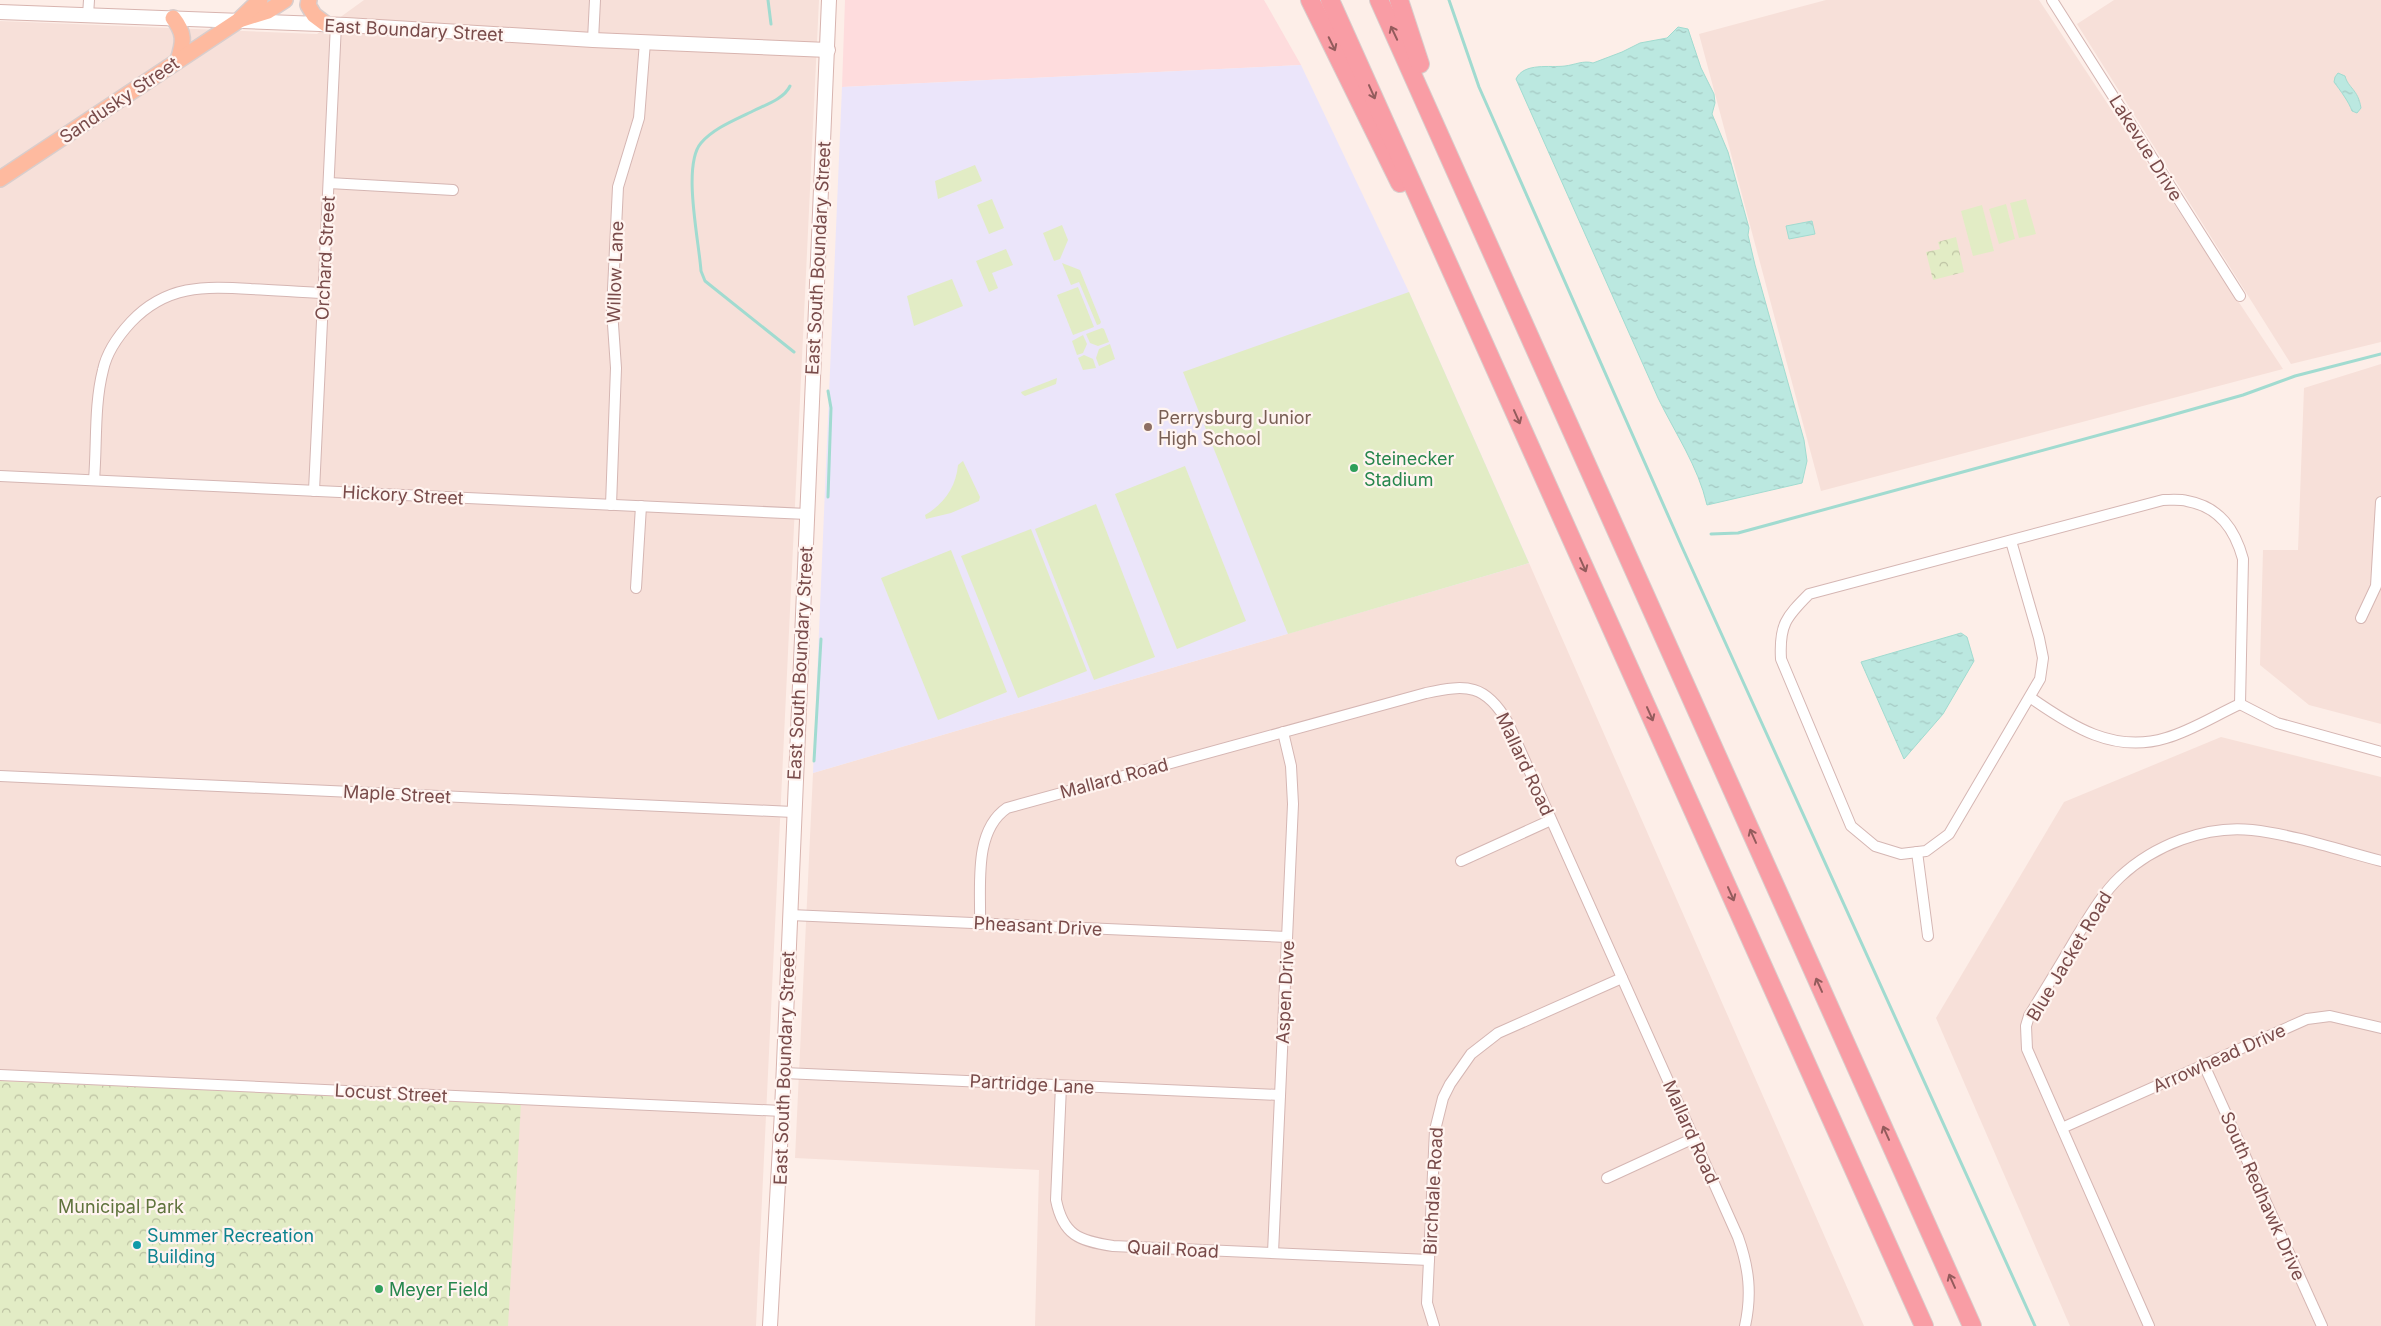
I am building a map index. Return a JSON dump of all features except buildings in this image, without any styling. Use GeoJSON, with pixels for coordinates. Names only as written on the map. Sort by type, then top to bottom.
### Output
{"type":"FeatureCollection","features":[{"type":"Feature","properties":{"kind":"highway"},"geometry":{"type":"LineString","coordinates":[[1310,0],[1404,193],[1497,373]]}},
{"type":"Feature","properties":{"kind":"highway"},"geometry":{"type":"LineString","coordinates":[[1330,0],[1924,1326]]}},
{"type":"Feature","properties":{"kind":"highway"},"geometry":{"type":"LineString","coordinates":[[1379,0],[1972,1326]]}},
{"type":"Feature","properties":{"kind":"highway"},"geometry":{"type":"LineString","coordinates":[[1399,0],[1412,44],[1429,85],[1436,125]]}},
{"type":"Feature","properties":{"kind":"main road","name":"Sandusky Street"},"geometry":{"type":"LineString","coordinates":[[0,179],[238,20],[260,0]]}},
{"type":"Feature","properties":{"kind":"main road","name":"Sandusky Street"},"geometry":{"type":"LineString","coordinates":[[238,20],[268,11],[285,0]]}},
{"type":"Feature","properties":{"kind":"main road"},"geometry":{"type":"LineString","coordinates":[[309,0],[308,4],[314,15],[331,24]]}},
{"type":"Feature","properties":{"kind":"main road"},"geometry":{"type":"LineString","coordinates":[[173,18],[183,35],[183,46],[178,60]]}},
{"type":"Feature","properties":{"kind":"street"},"geometry":{"type":"LineString","coordinates":[[88,15],[89,0]]}},
{"type":"Feature","properties":{"kind":"street"},"geometry":{"type":"LineString","coordinates":[[593,40],[595,0]]}},
{"type":"Feature","properties":{"kind":"street","name":"East South Boundary Street"},"geometry":{"type":"LineString","coordinates":[[770,1326],[784,1073],[793,812],[829,0]]}},
{"type":"Feature","properties":{"kind":"street","name":"Lakevue Drive"},"geometry":{"type":"LineString","coordinates":[[2052,0],[2240,296]]}},
{"type":"Feature","properties":{"kind":"street","name":"East Boundary Street"},"geometry":{"type":"LineString","coordinates":[[0,12],[331,24],[593,40],[828,50]]}},
{"type":"Feature","properties":{"kind":"street","name":"Orchard Street"},"geometry":{"type":"LineString","coordinates":[[314,491],[329,184],[331,24]]}},
{"type":"Feature","properties":{"kind":"street","name":"Willow Lane"},"geometry":{"type":"LineString","coordinates":[[611,505],[616,368],[612,310],[618,187],[639,118],[645,42]]}},
{"type":"Feature","properties":{"kind":"street"},"geometry":{"type":"LineString","coordinates":[[329,184],[454,190]]}},
{"type":"Feature","properties":{"kind":"street"},"geometry":{"type":"LineString","coordinates":[[94,480],[99,388],[102,372],[116,339],[137,316],[160,299],[199,288],[323,293]]}},
{"type":"Feature","properties":{"kind":"street","name":"Hickory Street"},"geometry":{"type":"LineString","coordinates":[[0,476],[807,514]]}},
{"type":"Feature","properties":{"kind":"street"},"geometry":{"type":"LineString","coordinates":[[2011,541],[2043,658],[2040,679],[2031,698],[1948,834],[1926,851],[1901,854],[1875,846],[1851,826],[1780,659],[1780,639],[1788,614],[1809,594],[2163,500],[2187,500],[2207,508],[2228,523],[2238,540],[2243,559],[2240,704]]}},
{"type":"Feature","properties":{"kind":"street"},"geometry":{"type":"LineString","coordinates":[[2361,618],[2376,586],[2381,502]]}},
{"type":"Feature","properties":{"kind":"street"},"geometry":{"type":"LineString","coordinates":[[636,588],[641,506]]}},
{"type":"Feature","properties":{"kind":"street","name":"Mallard Road"},"geometry":{"type":"LineString","coordinates":[[980,924],[986,834],[994,818],[1007,808],[1448,688],[1477,690],[1491,699],[1500,710],[1694,1138],[1746,1258],[1751,1292],[1745,1326]]}},
{"type":"Feature","properties":{"kind":"street"},"geometry":{"type":"LineString","coordinates":[[2031,698],[2070,725],[2089,734],[2137,742],[2166,738],[2240,704]]}},
{"type":"Feature","properties":{"kind":"street"},"geometry":{"type":"LineString","coordinates":[[2240,704],[2277,723],[2381,752]]}},
{"type":"Feature","properties":{"kind":"street","name":"Aspen Drive"},"geometry":{"type":"LineString","coordinates":[[1273,1253],[1292,782],[1282,732]]}},
{"type":"Feature","properties":{"kind":"street","name":"Maple Street"},"geometry":{"type":"LineString","coordinates":[[0,776],[793,812]]}},
{"type":"Feature","properties":{"kind":"street"},"geometry":{"type":"LineString","coordinates":[[1461,860],[1551,820]]}},
{"type":"Feature","properties":{"kind":"street","name":"Blue Jacket Road"},"geometry":{"type":"LineString","coordinates":[[2149,1326],[2027,1049],[2026,1026],[2029,1016],[2096,906],[2120,877],[2146,857],[2169,845],[2194,835],[2220,830],[2250,830],[2272,833],[2381,861]]}},
{"type":"Feature","properties":{"kind":"street"},"geometry":{"type":"LineString","coordinates":[[1917,852],[1928,936]]}},
{"type":"Feature","properties":{"kind":"street","name":"Pheasant Drive"},"geometry":{"type":"LineString","coordinates":[[790,915],[1287,937]]}},
{"type":"Feature","properties":{"kind":"street","name":"Birchdale Road"},"geometry":{"type":"LineString","coordinates":[[1434,1326],[1427,1303],[1435,1130],[1443,1098],[1460,1068],[1471,1054],[1498,1033],[1622,978]]}},
{"type":"Feature","properties":{"kind":"street","name":"Arrowhead Drive"},"geometry":{"type":"LineString","coordinates":[[2062,1128],[2307,1019],[2318,1016],[2330,1016],[2381,1028]]}},
{"type":"Feature","properties":{"kind":"street","name":"South Redhawk Drive"},"geometry":{"type":"LineString","coordinates":[[2204,1065],[2322,1326]]}},
{"type":"Feature","properties":{"kind":"street","name":"Partridge Lane"},"geometry":{"type":"LineString","coordinates":[[784,1073],[1280,1095]]}},
{"type":"Feature","properties":{"kind":"street","name":"Locust Street"},"geometry":{"type":"LineString","coordinates":[[0,1075],[782,1111]]}},
{"type":"Feature","properties":{"kind":"street","name":"Quail Road"},"geometry":{"type":"LineString","coordinates":[[1060,1086],[1056,1200],[1062,1222],[1070,1232],[1084,1240],[1113,1246],[1429,1260]]}},
{"type":"Feature","properties":{"kind":"street"},"geometry":{"type":"LineString","coordinates":[[1607,1178],[1694,1138]]}},
{"type":"Feature","properties":{"kind":"shaded area"},"geometry":{"type":"Polygon","coordinates":[[[364,0],[819,0],[756,1326],[0,1326],[0,21],[317,34],[364,0]]]}},
{"type":"Feature","properties":{"kind":"shaded area"},"geometry":{"type":"Polygon","coordinates":[[[845,0],[1264,0],[1301,65],[842,87],[845,0]]]}},
{"type":"Feature","properties":{"kind":"shaded area"},"geometry":{"type":"Polygon","coordinates":[[[1826,0],[2039,0],[2283,369],[1821,491],[1699,34],[1826,0]]]}},
{"type":"Feature","properties":{"kind":"shaded area"},"geometry":{"type":"Polygon","coordinates":[[[2114,0],[2381,0],[2381,342],[2291,364],[2077,24],[2114,0]]]}},
{"type":"Feature","properties":{"kind":"shaded area","name":"Perrysburg Junior High School"},"geometry":{"type":"Polygon","coordinates":[[[1301,65],[1409,292],[1529,563],[813,773],[842,87],[1301,65]]]}},
{"type":"Feature","properties":{"kind":"shaded area"},"geometry":{"type":"Polygon","coordinates":[[[2381,364],[2381,724],[2309,705],[2260,665],[2263,550],[2298,550],[2304,388],[2381,364]]]}},
{"type":"Feature","properties":{"kind":"shaded area"},"geometry":{"type":"Polygon","coordinates":[[[1529,563],[1864,1326],[1035,1326],[1039,1170],[795,1158],[813,773],[1529,563]]]}},
{"type":"Feature","properties":{"kind":"shaded area"},"geometry":{"type":"Polygon","coordinates":[[[2221,737],[2381,777],[2381,1326],[2070,1326],[1936,1018],[2064,802],[2221,737]]]}},
{"type":"Feature","properties":{"kind":"green space"},"geometry":{"type":"Polygon","coordinates":[[[975,165],[982,181],[938,199],[935,181],[975,165]]]}},
{"type":"Feature","properties":{"kind":"green space"},"geometry":{"type":"Polygon","coordinates":[[[992,199],[1004,228],[989,234],[977,205],[992,199]]]}},
{"type":"Feature","properties":{"kind":"green space"},"geometry":{"type":"Polygon","coordinates":[[[2026,199],[2036,234],[2019,238],[2010,203],[2026,199]]]}},
{"type":"Feature","properties":{"kind":"green space"},"geometry":{"type":"Polygon","coordinates":[[[2006,204],[2015,239],[1999,244],[1989,209],[2006,204]]]}},
{"type":"Feature","properties":{"kind":"green space"},"geometry":{"type":"Polygon","coordinates":[[[1982,205],[1994,251],[1973,256],[1961,211],[1982,205]]]}},
{"type":"Feature","properties":{"kind":"green space"},"geometry":{"type":"Polygon","coordinates":[[[1062,225],[1068,240],[1060,259],[1054,261],[1043,233],[1062,225]]]}},
{"type":"Feature","properties":{"kind":"green space"},"geometry":{"type":"Polygon","coordinates":[[[1956,237],[1964,272],[1933,280],[1926,252],[1940,249],[1938,242],[1956,237]]]}},
{"type":"Feature","properties":{"kind":"green space"},"geometry":{"type":"Polygon","coordinates":[[[1006,249],[1013,265],[992,273],[998,288],[989,292],[976,261],[1006,249]]]}},
{"type":"Feature","properties":{"kind":"green space"},"geometry":{"type":"Polygon","coordinates":[[[1062,263],[1080,270],[1101,322],[1100,324],[1097,325],[1079,282],[1071,285],[1062,263]]]}},
{"type":"Feature","properties":{"kind":"green space"},"geometry":{"type":"Polygon","coordinates":[[[952,279],[963,306],[914,326],[907,296],[952,279]]]}},
{"type":"Feature","properties":{"kind":"green space"},"geometry":{"type":"Polygon","coordinates":[[[1078,287],[1094,327],[1073,335],[1057,295],[1078,287]]]}},
{"type":"Feature","properties":{"kind":"green space","name":"Steinecker Stadium"},"geometry":{"type":"Polygon","coordinates":[[[1409,292],[1529,563],[1288,634],[1183,372],[1409,292]]]}},
{"type":"Feature","properties":{"kind":"green space"},"geometry":{"type":"Polygon","coordinates":[[[1102,328],[1109,342],[1098,346],[1090,343],[1086,334],[1102,328]]]}},
{"type":"Feature","properties":{"kind":"green space"},"geometry":{"type":"Polygon","coordinates":[[[1083,335],[1087,344],[1083,353],[1077,355],[1072,341],[1083,335]]]}},
{"type":"Feature","properties":{"kind":"green space"},"geometry":{"type":"Polygon","coordinates":[[[1110,344],[1115,359],[1099,366],[1096,358],[1099,349],[1110,344]]]}},
{"type":"Feature","properties":{"kind":"green space"},"geometry":{"type":"Polygon","coordinates":[[[1084,355],[1093,359],[1096,368],[1083,370],[1078,358],[1084,355]]]}},
{"type":"Feature","properties":{"kind":"green space"},"geometry":{"type":"Polygon","coordinates":[[[1057,378],[1056,384],[1025,396],[1021,392],[1057,378]]]}},
{"type":"Feature","properties":{"kind":"green space"},"geometry":{"type":"Polygon","coordinates":[[[963,461],[980,497],[979,501],[951,513],[926,519],[925,515],[938,506],[952,488],[958,465],[963,461]]]}},
{"type":"Feature","properties":{"kind":"green space"},"geometry":{"type":"Polygon","coordinates":[[[1185,466],[1246,621],[1177,649],[1115,494],[1185,466]]]}},
{"type":"Feature","properties":{"kind":"green space"},"geometry":{"type":"Polygon","coordinates":[[[1096,504],[1155,657],[1094,680],[1035,529],[1096,504]]]}},
{"type":"Feature","properties":{"kind":"green space"},"geometry":{"type":"Polygon","coordinates":[[[1031,529],[1087,671],[1018,698],[961,556],[1031,529]]]}},
{"type":"Feature","properties":{"kind":"green space"},"geometry":{"type":"Polygon","coordinates":[[[951,550],[1007,692],[938,720],[881,578],[951,550]]]}},
{"type":"Feature","properties":{"kind":"green space","name":"Municipal Park"},"geometry":{"type":"Polygon","coordinates":[[[0,1081],[521,1104],[508,1326],[0,1326],[0,1081]]]}},
{"type":"Feature","properties":{"kind":"water"},"geometry":{"type":"Polygon","coordinates":[[[1678,27],[1688,29],[1701,68],[1714,94],[1715,103],[1712,114],[1728,152],[1749,228],[1748,235],[1755,265],[1804,440],[1807,461],[1802,483],[1707,505],[1692,463],[1658,398],[1516,79],[1525,70],[1531,68],[1565,66],[1586,62],[1593,63],[1640,43],[1667,38],[1678,27]]]}},
{"type":"Feature","properties":{"kind":"water"},"geometry":{"type":"Polygon","coordinates":[[[2338,73],[2345,76],[2358,97],[2361,108],[2357,113],[2352,111],[2347,100],[2334,82],[2338,73]]]}},
{"type":"Feature","properties":{"kind":"water"},"geometry":{"type":"Polygon","coordinates":[[[1812,221],[1815,234],[1789,239],[1786,226],[1812,221]]]}},
{"type":"Feature","properties":{"kind":"water"},"geometry":{"type":"Polygon","coordinates":[[[1961,633],[1967,637],[1974,661],[1943,714],[1904,759],[1861,662],[1961,633]]]}},
{"type":"Feature","properties":{"kind":"waterway"},"geometry":{"type":"LineString","coordinates":[[768,0],[771,24]]}},
{"type":"Feature","properties":{"kind":"waterway"},"geometry":{"type":"LineString","coordinates":[[1449,0],[1479,87],[1682,547],[2035,1326]]}},
{"type":"Feature","properties":{"kind":"waterway"},"geometry":{"type":"LineString","coordinates":[[790,86],[779,98],[725,125],[701,143],[695,154],[692,185],[701,271],[705,281],[794,352]]}},
{"type":"Feature","properties":{"kind":"waterway"},"geometry":{"type":"LineString","coordinates":[[1711,534],[1738,533],[2158,419],[2243,395],[2295,376],[2381,354]]}},
{"type":"Feature","properties":{"kind":"waterway"},"geometry":{"type":"LineString","coordinates":[[828,391],[831,408],[828,497]]}},
{"type":"Feature","properties":{"kind":"waterway"},"geometry":{"type":"LineString","coordinates":[[814,761],[821,639]]}},
{"type":"Feature","properties":{"kind":"place","name":"Perrysburg Junior High School"},"geometry":{"type":"Point","coordinates":[1148,427]}},
{"type":"Feature","properties":{"kind":"place","name":"Steinecker Stadium"},"geometry":{"type":"Point","coordinates":[1354,468]}},
{"type":"Feature","properties":{"kind":"place","name":"Summer Recreation Building"},"geometry":{"type":"Point","coordinates":[137,1245]}},
{"type":"Feature","properties":{"kind":"place","name":"Meyer Field"},"geometry":{"type":"Point","coordinates":[379,1289]}}]}
